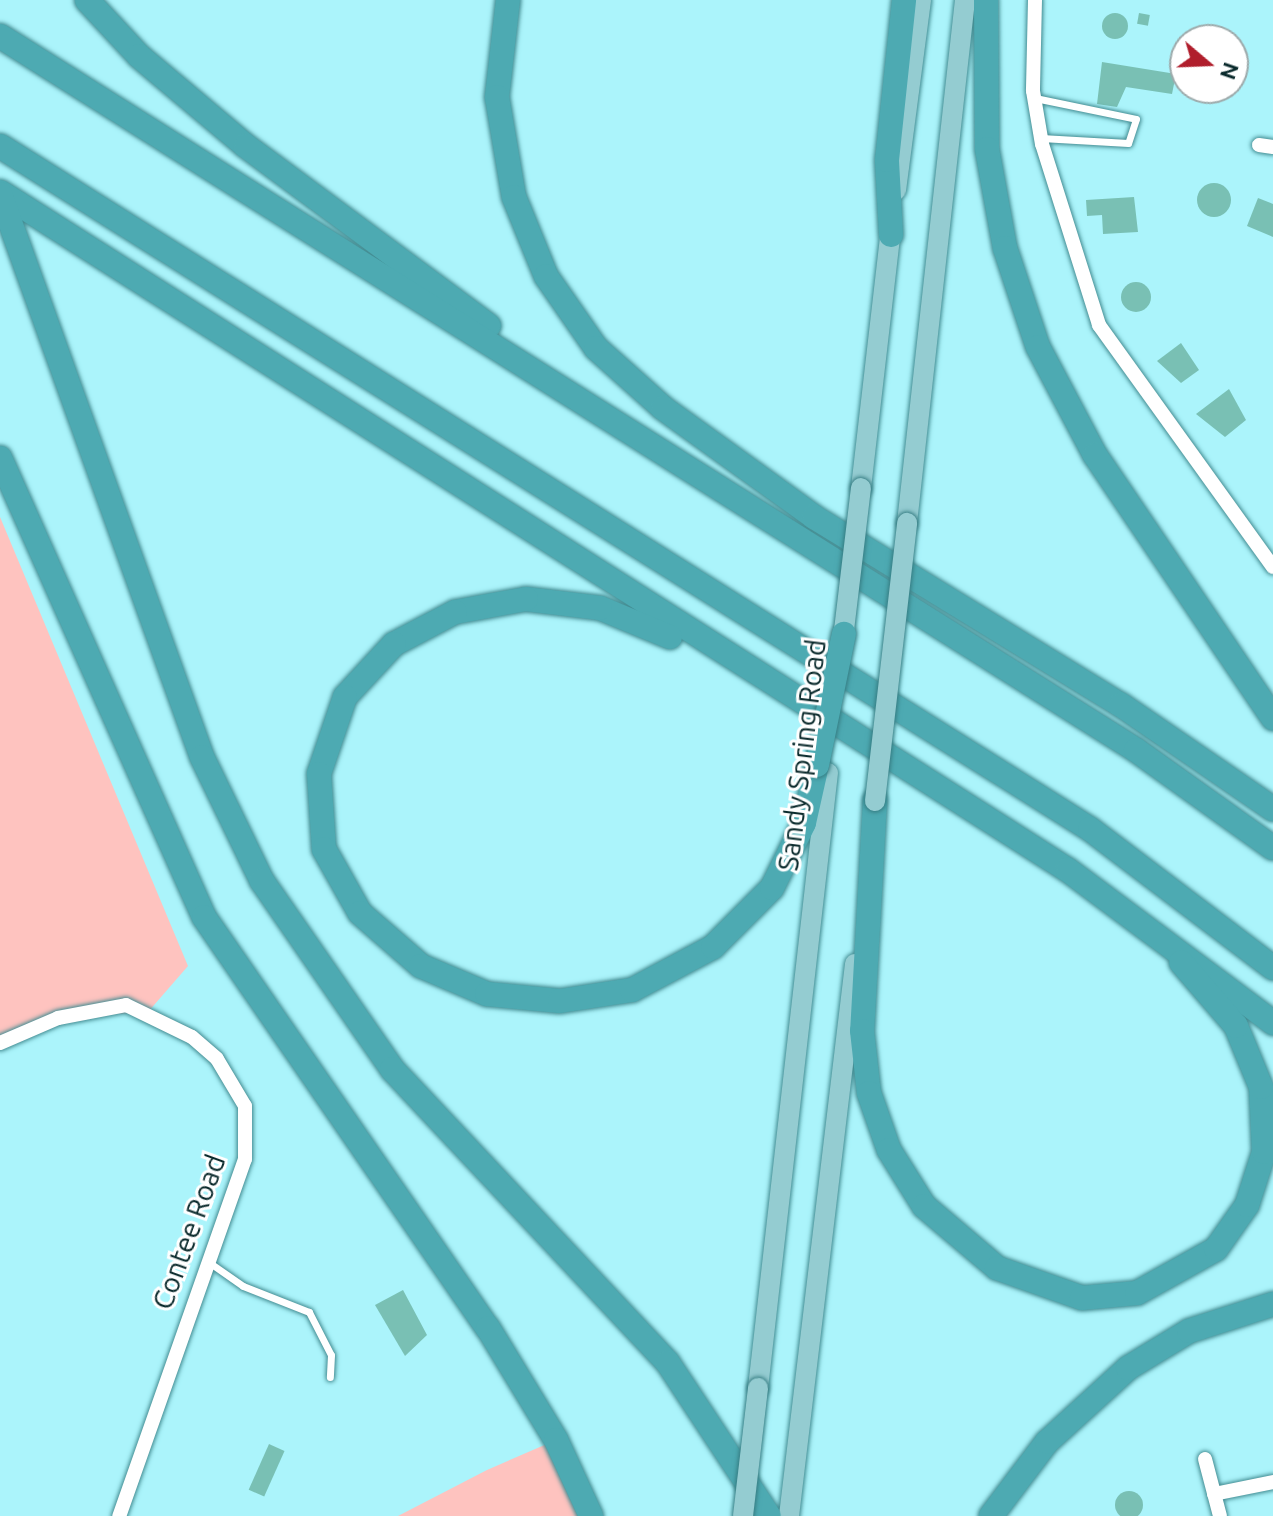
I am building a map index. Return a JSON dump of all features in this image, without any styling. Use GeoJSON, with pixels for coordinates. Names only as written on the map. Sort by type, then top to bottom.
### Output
{"type":"FeatureCollection","features":[{"type":"Feature","properties":{"kind":"highway"},"geometry":{"type":"LineString","coordinates":[[87,0],[139,56],[246,146],[598,411]]}},
{"type":"Feature","properties":{"kind":"highway"},"geometry":{"type":"LineString","coordinates":[[508,0],[497,97],[510,184],[546,276],[596,348],[663,408],[814,517],[1121,705],[1273,809]]}},
{"type":"Feature","properties":{"kind":"highway"},"geometry":{"type":"LineString","coordinates":[[891,235],[887,160],[904,0]]}},
{"type":"Feature","properties":{"kind":"highway"},"geometry":{"type":"LineString","coordinates":[[986,0],[983,88],[992,186],[1038,347],[1111,480],[1273,718]]}},
{"type":"Feature","properties":{"kind":"highway"},"geometry":{"type":"LineString","coordinates":[[0,36],[1136,750],[1273,848]]}},
{"type":"Feature","properties":{"kind":"highway"},"geometry":{"type":"LineString","coordinates":[[0,146],[1090,829],[1273,968]]}},
{"type":"Feature","properties":{"kind":"highway"},"geometry":{"type":"LineString","coordinates":[[0,193],[202,757],[269,893],[392,1069],[668,1363],[769,1516]]}},
{"type":"Feature","properties":{"kind":"highway"},"geometry":{"type":"LineString","coordinates":[[0,193],[854,739],[1153,926],[1273,1023]]}},
{"type":"Feature","properties":{"kind":"highway"},"geometry":{"type":"LineString","coordinates":[[0,458],[204,917],[488,1328],[556,1440],[591,1516]]}},
{"type":"Feature","properties":{"kind":"highway"},"geometry":{"type":"LineString","coordinates":[[844,634],[822,769],[792,852],[743,921],[673,973],[585,999],[521,1001],[421,966],[360,913],[324,849],[318,812],[329,732],[366,669],[423,625],[490,604],[557,600],[639,622],[854,739]]}},
{"type":"Feature","properties":{"kind":"highway"},"geometry":{"type":"LineString","coordinates":[[875,801],[863,1063],[877,1121],[905,1179],[944,1227],[1025,1282],[1112,1298],[1167,1283],[1216,1249],[1258,1178],[1266,1121],[1252,1056],[1184,965],[967,810]]}},
{"type":"Feature","properties":{"kind":"highway"},"geometry":{"type":"LineString","coordinates":[[991,1516],[1047,1442],[1128,1368],[1189,1331],[1273,1304]]}},
{"type":"Feature","properties":{"kind":"main road","name":"Sandy Spring Road"},"geometry":{"type":"LineString","coordinates":[[844,634],[921,0]]}},
{"type":"Feature","properties":{"kind":"main road"},"geometry":{"type":"LineString","coordinates":[[789,1516],[875,801],[965,0]]}},
{"type":"Feature","properties":{"kind":"main road","name":"Sandy Spring Road"},"geometry":{"type":"LineString","coordinates":[[743,1516],[822,769]]}},
{"type":"Feature","properties":{"kind":"street"},"geometry":{"type":"LineString","coordinates":[[1035,0],[1035,98],[1041,138],[1099,325],[1270,558]]}},
{"type":"Feature","properties":{"kind":"street","name":"Contee Road"},"geometry":{"type":"LineString","coordinates":[[0,1043],[58,1018],[126,1005],[173,1023],[217,1059],[245,1106],[249,1133],[208,1262],[119,1516]]}},
{"type":"Feature","properties":{"kind":"street"},"geometry":{"type":"LineString","coordinates":[[1205,1459],[1220,1516]]}},
{"type":"Feature","properties":{"kind":"street"},"geometry":{"type":"LineString","coordinates":[[1214,1494],[1273,1482]]}},
{"type":"Feature","properties":{"kind":"lane"},"geometry":{"type":"LineString","coordinates":[[1035,98],[1136,119],[1128,143],[1041,138]]}},
{"type":"Feature","properties":{"kind":"lane"},"geometry":{"type":"LineString","coordinates":[[208,1262],[243,1286],[309,1312],[331,1355],[330,1377]]}},
{"type":"Feature","properties":{"kind":"shaded area"},"geometry":{"type":"Polygon","coordinates":[[[0,517],[188,966],[148,1012],[58,1018],[0,1041],[0,517]]]}},
{"type":"Feature","properties":{"kind":"shaded area"},"geometry":{"type":"Polygon","coordinates":[[[556,1440],[591,1516],[398,1516],[487,1470],[556,1440]]]}},
{"type":"Feature","properties":{"kind":"building"},"geometry":{"type":"Polygon","coordinates":[[[1115,13],[1124,17],[1128,26],[1124,35],[1115,39],[1106,35],[1102,26],[1106,17],[1115,13]]]}},
{"type":"Feature","properties":{"kind":"building"},"geometry":{"type":"Polygon","coordinates":[[[1139,13],[1150,15],[1148,26],[1137,24],[1139,13]]]}},
{"type":"Feature","properties":{"kind":"building"},"geometry":{"type":"Polygon","coordinates":[[[1102,62],[1169,73],[1169,94],[1126,87],[1117,107],[1097,104],[1102,62]]]}},
{"type":"Feature","properties":{"kind":"building"},"geometry":{"type":"Polygon","coordinates":[[[1214,183],[1226,188],[1231,200],[1226,212],[1214,217],[1202,212],[1197,200],[1202,188],[1214,183]]]}},
{"type":"Feature","properties":{"kind":"building"},"geometry":{"type":"Polygon","coordinates":[[[1134,197],[1138,232],[1103,234],[1102,215],[1087,216],[1086,200],[1134,197]]]}},
{"type":"Feature","properties":{"kind":"building"},"geometry":{"type":"Polygon","coordinates":[[[1258,198],[1273,204],[1273,237],[1247,226],[1258,198]]]}},
{"type":"Feature","properties":{"kind":"building"},"geometry":{"type":"Polygon","coordinates":[[[1136,282],[1147,286],[1151,297],[1147,308],[1136,312],[1125,308],[1121,297],[1125,286],[1136,282]]]}},
{"type":"Feature","properties":{"kind":"building"},"geometry":{"type":"Polygon","coordinates":[[[1181,343],[1199,370],[1181,383],[1157,361],[1181,343]]]}},
{"type":"Feature","properties":{"kind":"building"},"geometry":{"type":"Polygon","coordinates":[[[1229,389],[1246,420],[1225,437],[1196,414],[1229,389]]]}},
{"type":"Feature","properties":{"kind":"building"},"geometry":{"type":"Polygon","coordinates":[[[403,1290],[427,1335],[405,1356],[375,1305],[403,1290]]]}},
{"type":"Feature","properties":{"kind":"building"},"geometry":{"type":"Polygon","coordinates":[[[269,1444],[285,1451],[264,1497],[249,1490],[269,1444]]]}},
{"type":"Feature","properties":{"kind":"building"},"geometry":{"type":"Polygon","coordinates":[[[1129,1491],[1139,1495],[1143,1505],[1139,1515],[1129,1519],[1119,1515],[1115,1505],[1119,1495],[1129,1491]]]}}]}
